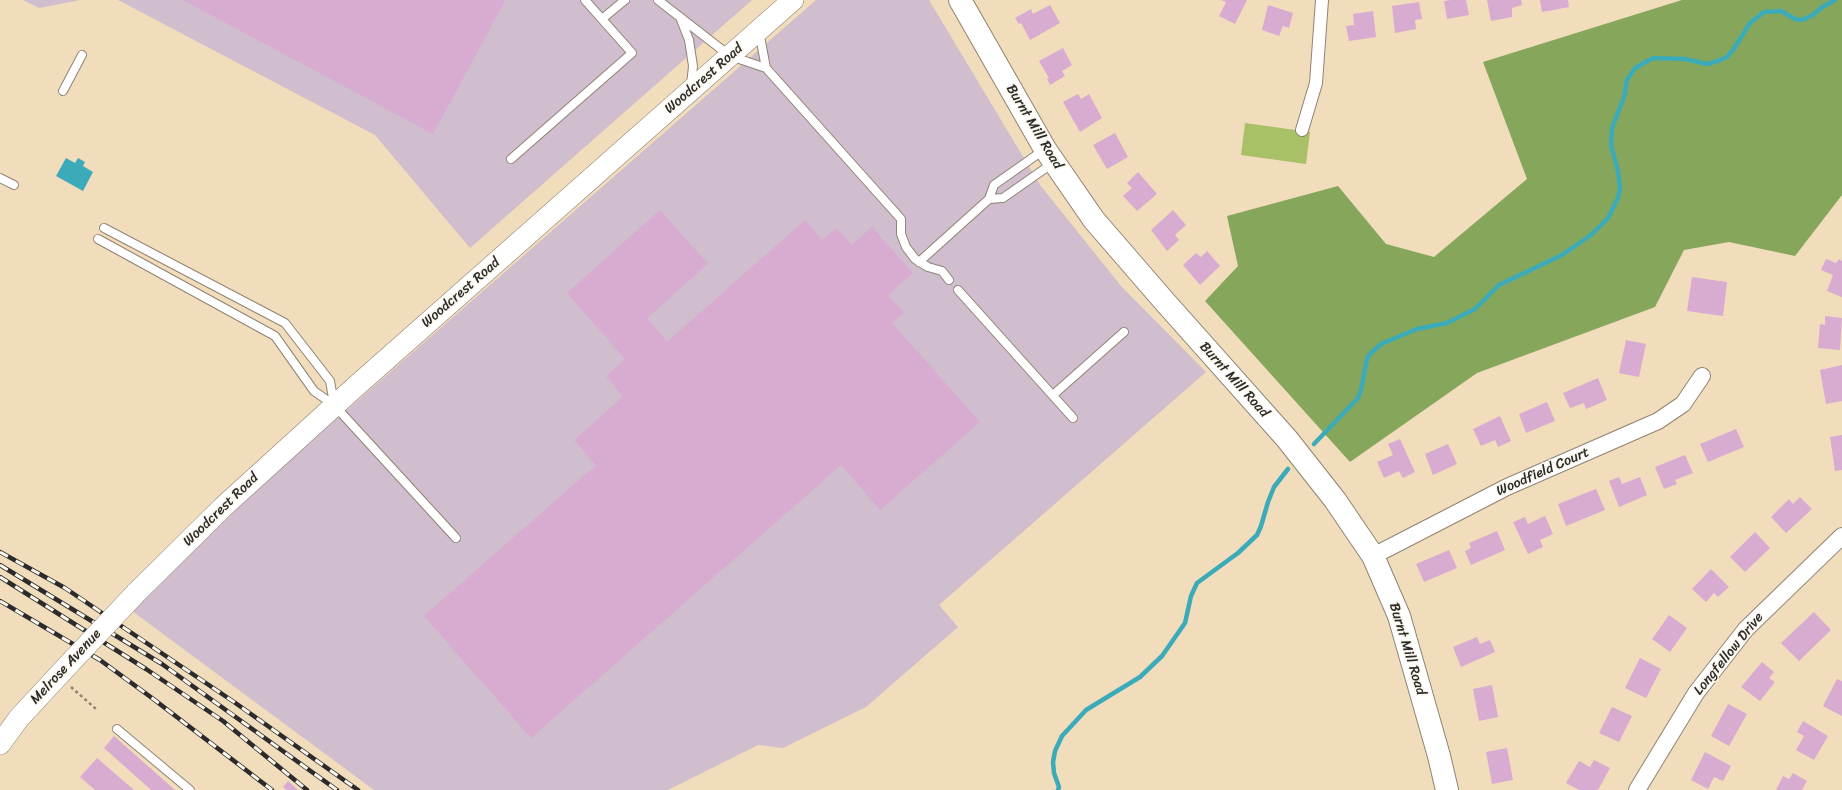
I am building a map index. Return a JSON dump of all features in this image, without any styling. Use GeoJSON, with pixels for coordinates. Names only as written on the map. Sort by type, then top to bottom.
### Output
{"type":"FeatureCollection","features":[{"type":"Feature","properties":{"kind":"main road","name":"Burnt Mill Road"},"geometry":{"type":"LineString","coordinates":[[960,0],[1049,156],[1094,220],[1287,439],[1335,500],[1373,556],[1398,616],[1439,756],[1447,790]]}},
{"type":"Feature","properties":{"kind":"street","name":"Woodcrest Road"},"geometry":{"type":"LineString","coordinates":[[136,593],[223,507],[334,405],[793,0]]}},
{"type":"Feature","properties":{"kind":"street"},"geometry":{"type":"LineString","coordinates":[[1302,130],[1316,83],[1322,0]]}},
{"type":"Feature","properties":{"kind":"street","name":"Woodfield Court"},"geometry":{"type":"LineString","coordinates":[[1373,556],[1507,487],[1658,421],[1683,404],[1702,376]]}},
{"type":"Feature","properties":{"kind":"street","name":"Longfellow Drive"},"geometry":{"type":"LineString","coordinates":[[1637,790],[1696,693],[1746,629],[1842,536]]}},
{"type":"Feature","properties":{"kind":"street","name":"Melrose Avenue"},"geometry":{"type":"LineString","coordinates":[[0,744],[19,718],[136,593]]}},
{"type":"Feature","properties":{"kind":"lane"},"geometry":{"type":"LineString","coordinates":[[511,159],[632,54],[585,0]]}},
{"type":"Feature","properties":{"kind":"lane"},"geometry":{"type":"LineString","coordinates":[[602,19],[625,0]]}},
{"type":"Feature","properties":{"kind":"lane"},"geometry":{"type":"LineString","coordinates":[[658,0],[730,56],[766,68],[901,219],[901,234],[906,248],[919,262],[928,267],[942,271],[949,280]]}},
{"type":"Feature","properties":{"kind":"lane"},"geometry":{"type":"LineString","coordinates":[[680,16],[689,40],[693,66],[690,91]]}},
{"type":"Feature","properties":{"kind":"lane"},"geometry":{"type":"LineString","coordinates":[[759,31],[766,68]]}},
{"type":"Feature","properties":{"kind":"lane"},"geometry":{"type":"LineString","coordinates":[[63,91],[82,55]]}},
{"type":"Feature","properties":{"kind":"lane"},"geometry":{"type":"LineString","coordinates":[[989,199],[1003,198],[1049,156]]}},
{"type":"Feature","properties":{"kind":"lane"},"geometry":{"type":"LineString","coordinates":[[919,262],[989,199],[994,185],[1049,156]]}},
{"type":"Feature","properties":{"kind":"lane"},"geometry":{"type":"LineString","coordinates":[[0,178],[14,184]]}},
{"type":"Feature","properties":{"kind":"lane"},"geometry":{"type":"LineString","coordinates":[[104,228],[285,323],[330,381],[334,405]]}},
{"type":"Feature","properties":{"kind":"lane"},"geometry":{"type":"LineString","coordinates":[[98,240],[275,336],[314,391],[334,405],[456,538]]}},
{"type":"Feature","properties":{"kind":"lane"},"geometry":{"type":"LineString","coordinates":[[958,290],[1073,418]]}},
{"type":"Feature","properties":{"kind":"lane"},"geometry":{"type":"LineString","coordinates":[[1053,395],[1124,332]]}},
{"type":"Feature","properties":{"kind":"lane"},"geometry":{"type":"LineString","coordinates":[[117,729],[190,790]]}},
{"type":"Feature","properties":{"kind":"path"},"geometry":{"type":"LineString","coordinates":[[67,684],[96,709]]}},
{"type":"Feature","properties":{"kind":"shaded area"},"geometry":{"type":"Polygon","coordinates":[[[23,0],[80,0],[39,8],[23,0]]]}},
{"type":"Feature","properties":{"kind":"shaded area"},"geometry":{"type":"Polygon","coordinates":[[[118,0],[752,0],[470,248],[375,135],[118,0]]]}},
{"type":"Feature","properties":{"kind":"shaded area"},"geometry":{"type":"Polygon","coordinates":[[[816,0],[929,0],[1040,185],[1121,286],[1206,372],[939,605],[958,627],[866,707],[783,748],[758,745],[668,790],[374,790],[132,611],[269,478],[816,0]]]}},
{"type":"Feature","properties":{"kind":"green space"},"geometry":{"type":"Polygon","coordinates":[[[1682,0],[1842,0],[1842,195],[1795,256],[1729,242],[1684,250],[1655,307],[1477,373],[1350,462],[1205,301],[1238,266],[1227,216],[1338,186],[1386,244],[1434,257],[1527,179],[1483,62],[1682,0]]]}},
{"type":"Feature","properties":{"kind":"green space"},"geometry":{"type":"Polygon","coordinates":[[[1245,123],[1310,132],[1306,164],[1241,155],[1245,123]]]}},
{"type":"Feature","properties":{"kind":"water"},"geometry":{"type":"Polygon","coordinates":[[[66,158],[75,163],[78,158],[85,162],[83,166],[93,172],[83,191],[56,176],[66,158]]]}},
{"type":"Feature","properties":{"kind":"building"},"geometry":{"type":"Polygon","coordinates":[[[183,0],[502,0],[505,1],[433,134],[183,0]]]}},
{"type":"Feature","properties":{"kind":"building"},"geometry":{"type":"Polygon","coordinates":[[[1221,0],[1247,0],[1235,24],[1219,16],[1226,2],[1221,0]]]}},
{"type":"Feature","properties":{"kind":"building"},"geometry":{"type":"Polygon","coordinates":[[[1466,0],[1469,15],[1447,19],[1444,1],[1466,0]]]}},
{"type":"Feature","properties":{"kind":"building"},"geometry":{"type":"Polygon","coordinates":[[[1487,0],[1521,0],[1522,5],[1512,8],[1512,17],[1491,21],[1487,0]]]}},
{"type":"Feature","properties":{"kind":"building"},"geometry":{"type":"Polygon","coordinates":[[[1540,0],[1568,0],[1569,7],[1542,12],[1540,0]]]}},
{"type":"Feature","properties":{"kind":"building"},"geometry":{"type":"Polygon","coordinates":[[[1419,2],[1422,19],[1415,20],[1416,29],[1395,33],[1392,6],[1419,2]]]}},
{"type":"Feature","properties":{"kind":"building"},"geometry":{"type":"Polygon","coordinates":[[[1050,5],[1060,23],[1030,40],[1021,23],[1019,24],[1015,18],[1031,9],[1033,14],[1050,5]]]}},
{"type":"Feature","properties":{"kind":"building"},"geometry":{"type":"Polygon","coordinates":[[[1268,5],[1293,13],[1289,28],[1283,26],[1279,36],[1262,30],[1268,5]]]}},
{"type":"Feature","properties":{"kind":"building"},"geometry":{"type":"Polygon","coordinates":[[[1373,11],[1376,37],[1349,41],[1346,26],[1354,25],[1353,14],[1373,11]]]}},
{"type":"Feature","properties":{"kind":"building"},"geometry":{"type":"Polygon","coordinates":[[[1063,48],[1072,65],[1062,71],[1065,76],[1050,85],[1047,79],[1049,78],[1039,61],[1063,48]]]}},
{"type":"Feature","properties":{"kind":"building"},"geometry":{"type":"Polygon","coordinates":[[[1078,94],[1081,99],[1089,94],[1102,118],[1080,132],[1063,102],[1078,94]]]}},
{"type":"Feature","properties":{"kind":"building"},"geometry":{"type":"Polygon","coordinates":[[[1115,133],[1128,157],[1107,169],[1093,145],[1115,133]]]}},
{"type":"Feature","properties":{"kind":"building"},"geometry":{"type":"Polygon","coordinates":[[[1138,172],[1157,194],[1137,211],[1123,196],[1132,188],[1127,183],[1138,172]]]}},
{"type":"Feature","properties":{"kind":"building"},"geometry":{"type":"Polygon","coordinates":[[[660,210],[708,264],[647,318],[667,342],[805,220],[822,240],[836,228],[852,245],[872,227],[913,273],[888,295],[904,313],[892,323],[980,422],[880,510],[841,465],[531,738],[424,616],[596,465],[574,440],[623,397],[606,376],[625,359],[567,293],[660,210]]]}},
{"type":"Feature","properties":{"kind":"building"},"geometry":{"type":"Polygon","coordinates":[[[1173,210],[1186,225],[1175,235],[1179,240],[1167,251],[1151,230],[1173,210]]]}},
{"type":"Feature","properties":{"kind":"building"},"geometry":{"type":"Polygon","coordinates":[[[1207,251],[1220,266],[1200,285],[1183,265],[1196,253],[1201,257],[1207,251]]]}},
{"type":"Feature","properties":{"kind":"building"},"geometry":{"type":"Polygon","coordinates":[[[1826,259],[1836,263],[1839,259],[1842,261],[1842,297],[1827,291],[1833,275],[1821,270],[1826,259]]]}},
{"type":"Feature","properties":{"kind":"building"},"geometry":{"type":"Polygon","coordinates":[[[1692,277],[1727,282],[1723,316],[1687,311],[1692,277]]]}},
{"type":"Feature","properties":{"kind":"building"},"geometry":{"type":"Polygon","coordinates":[[[1825,316],[1842,318],[1840,350],[1818,348],[1820,324],[1825,325],[1825,316]]]}},
{"type":"Feature","properties":{"kind":"building"},"geometry":{"type":"Polygon","coordinates":[[[1626,340],[1646,344],[1639,377],[1619,373],[1626,340]]]}},
{"type":"Feature","properties":{"kind":"building"},"geometry":{"type":"Polygon","coordinates":[[[1842,365],[1842,401],[1826,404],[1820,370],[1842,365]]]}},
{"type":"Feature","properties":{"kind":"building"},"geometry":{"type":"Polygon","coordinates":[[[1598,378],[1607,400],[1586,409],[1584,403],[1570,408],[1563,393],[1598,378]]]}},
{"type":"Feature","properties":{"kind":"building"},"geometry":{"type":"Polygon","coordinates":[[[1547,402],[1555,421],[1526,433],[1519,414],[1547,402]]]}},
{"type":"Feature","properties":{"kind":"building"},"geometry":{"type":"Polygon","coordinates":[[[1500,416],[1511,441],[1498,447],[1495,440],[1481,446],[1473,429],[1500,416]]]}},
{"type":"Feature","properties":{"kind":"building"},"geometry":{"type":"Polygon","coordinates":[[[1736,429],[1744,447],[1708,462],[1700,444],[1736,429]]]}},
{"type":"Feature","properties":{"kind":"building"},"geometry":{"type":"Polygon","coordinates":[[[1842,435],[1842,470],[1835,471],[1830,437],[1842,435]]]}},
{"type":"Feature","properties":{"kind":"building"},"geometry":{"type":"Polygon","coordinates":[[[1400,439],[1415,472],[1403,478],[1399,471],[1384,478],[1377,462],[1393,455],[1388,444],[1400,439]]]}},
{"type":"Feature","properties":{"kind":"building"},"geometry":{"type":"Polygon","coordinates":[[[1448,444],[1457,464],[1433,475],[1425,454],[1448,444]]]}},
{"type":"Feature","properties":{"kind":"building"},"geometry":{"type":"Polygon","coordinates":[[[1685,455],[1693,473],[1675,480],[1677,484],[1664,489],[1655,467],[1685,455]]]}},
{"type":"Feature","properties":{"kind":"building"},"geometry":{"type":"Polygon","coordinates":[[[1619,477],[1622,484],[1640,477],[1647,495],[1619,507],[1609,481],[1619,477]]]}},
{"type":"Feature","properties":{"kind":"building"},"geometry":{"type":"Polygon","coordinates":[[[1596,489],[1605,510],[1566,526],[1558,504],[1596,489]]]}},
{"type":"Feature","properties":{"kind":"building"},"geometry":{"type":"Polygon","coordinates":[[[1800,497],[1812,509],[1786,533],[1771,517],[1789,499],[1793,504],[1800,497]]]}},
{"type":"Feature","properties":{"kind":"building"},"geometry":{"type":"Polygon","coordinates":[[[1545,516],[1553,534],[1540,540],[1543,547],[1528,554],[1513,522],[1525,517],[1528,524],[1545,516]]]}},
{"type":"Feature","properties":{"kind":"building"},"geometry":{"type":"Polygon","coordinates":[[[1497,531],[1505,550],[1471,565],[1465,551],[1471,548],[1469,543],[1497,531]]]}},
{"type":"Feature","properties":{"kind":"building"},"geometry":{"type":"Polygon","coordinates":[[[1755,532],[1770,548],[1745,572],[1730,557],[1755,532]]]}},
{"type":"Feature","properties":{"kind":"building"},"geometry":{"type":"Polygon","coordinates":[[[1449,550],[1457,568],[1424,582],[1416,564],[1449,550]]]}},
{"type":"Feature","properties":{"kind":"building"},"geometry":{"type":"Polygon","coordinates":[[[1711,569],[1729,587],[1718,597],[1714,593],[1706,602],[1692,589],[1711,569]]]}},
{"type":"Feature","properties":{"kind":"building"},"geometry":{"type":"Polygon","coordinates":[[[1814,612],[1831,630],[1799,661],[1781,643],[1814,612]]]}},
{"type":"Feature","properties":{"kind":"building"},"geometry":{"type":"Polygon","coordinates":[[[1669,615],[1687,628],[1670,652],[1652,639],[1669,615]]]}},
{"type":"Feature","properties":{"kind":"building"},"geometry":{"type":"Polygon","coordinates":[[[1477,637],[1480,644],[1490,640],[1495,652],[1461,667],[1453,647],[1477,637]]]}},
{"type":"Feature","properties":{"kind":"building"},"geometry":{"type":"Polygon","coordinates":[[[1640,658],[1661,669],[1646,698],[1625,688],[1640,658]]]}},
{"type":"Feature","properties":{"kind":"building"},"geometry":{"type":"Polygon","coordinates":[[[1762,662],[1774,672],[1769,678],[1775,682],[1760,701],[1741,687],[1762,662]]]}},
{"type":"Feature","properties":{"kind":"building"},"geometry":{"type":"Polygon","coordinates":[[[1837,679],[1842,681],[1842,716],[1823,706],[1837,679]]]}},
{"type":"Feature","properties":{"kind":"building"},"geometry":{"type":"Polygon","coordinates":[[[1492,685],[1498,717],[1479,721],[1473,689],[1492,685]]]}},
{"type":"Feature","properties":{"kind":"building"},"geometry":{"type":"Polygon","coordinates":[[[1728,704],[1747,714],[1729,746],[1711,736],[1728,704]]]}},
{"type":"Feature","properties":{"kind":"building"},"geometry":{"type":"Polygon","coordinates":[[[1612,707],[1632,716],[1619,742],[1599,733],[1612,707]]]}},
{"type":"Feature","properties":{"kind":"building"},"geometry":{"type":"Polygon","coordinates":[[[1803,721],[1828,736],[1814,760],[1796,750],[1804,736],[1797,732],[1803,721]]]}},
{"type":"Feature","properties":{"kind":"building"},"geometry":{"type":"Polygon","coordinates":[[[114,736],[175,790],[151,790],[104,748],[114,736]]]}},
{"type":"Feature","properties":{"kind":"building"},"geometry":{"type":"Polygon","coordinates":[[[1507,748],[1513,780],[1492,784],[1486,752],[1507,748]]]}},
{"type":"Feature","properties":{"kind":"building"},"geometry":{"type":"Polygon","coordinates":[[[1705,752],[1731,766],[1723,781],[1714,777],[1708,789],[1691,780],[1705,752]]]}},
{"type":"Feature","properties":{"kind":"building"},"geometry":{"type":"Polygon","coordinates":[[[97,758],[134,790],[95,790],[80,777],[97,758]]]}},
{"type":"Feature","properties":{"kind":"building"},"geometry":{"type":"Polygon","coordinates":[[[1594,760],[1610,768],[1598,790],[1579,790],[1566,783],[1579,761],[1590,767],[1594,760]]]}},
{"type":"Feature","properties":{"kind":"building"},"geometry":{"type":"Polygon","coordinates":[[[1793,773],[1807,781],[1802,790],[1776,790],[1783,776],[1789,779],[1793,773]]]}},
{"type":"Feature","properties":{"kind":"building"},"geometry":{"type":"Polygon","coordinates":[[[288,781],[298,790],[287,790],[283,787],[288,781]]]}},
{"type":"Feature","properties":{"kind":"waterway"},"geometry":{"type":"LineString","coordinates":[[1314,444],[1358,398],[1367,359],[1370,354],[1381,344],[1417,329],[1447,323],[1475,309],[1499,285],[1562,255],[1591,235],[1608,218],[1618,198],[1620,189],[1618,171],[1611,145],[1612,128],[1624,97],[1627,80],[1635,68],[1653,58],[1685,59],[1707,64],[1718,61],[1727,57],[1750,23],[1764,12],[1781,11],[1795,19],[1802,20],[1813,15],[1821,8],[1835,0]]}},
{"type":"Feature","properties":{"kind":"waterway"},"geometry":{"type":"LineString","coordinates":[[1058,790],[1059,787],[1054,773],[1053,762],[1055,751],[1062,736],[1086,710],[1140,677],[1162,656],[1185,623],[1191,596],[1197,583],[1238,553],[1257,535],[1274,487],[1288,469]]}},
{"type":"Feature","properties":{"kind":"railway"},"geometry":{"type":"LineString","coordinates":[[0,552],[65,588],[234,702],[358,790]]}},
{"type":"Feature","properties":{"kind":"railway"},"geometry":{"type":"LineString","coordinates":[[0,565],[162,664],[337,790]]}},
{"type":"Feature","properties":{"kind":"railway"},"geometry":{"type":"LineString","coordinates":[[0,577],[146,669],[223,721],[307,790]]}},
{"type":"Feature","properties":{"kind":"railway"},"geometry":{"type":"LineString","coordinates":[[0,601],[100,660],[272,790]]}}]}
